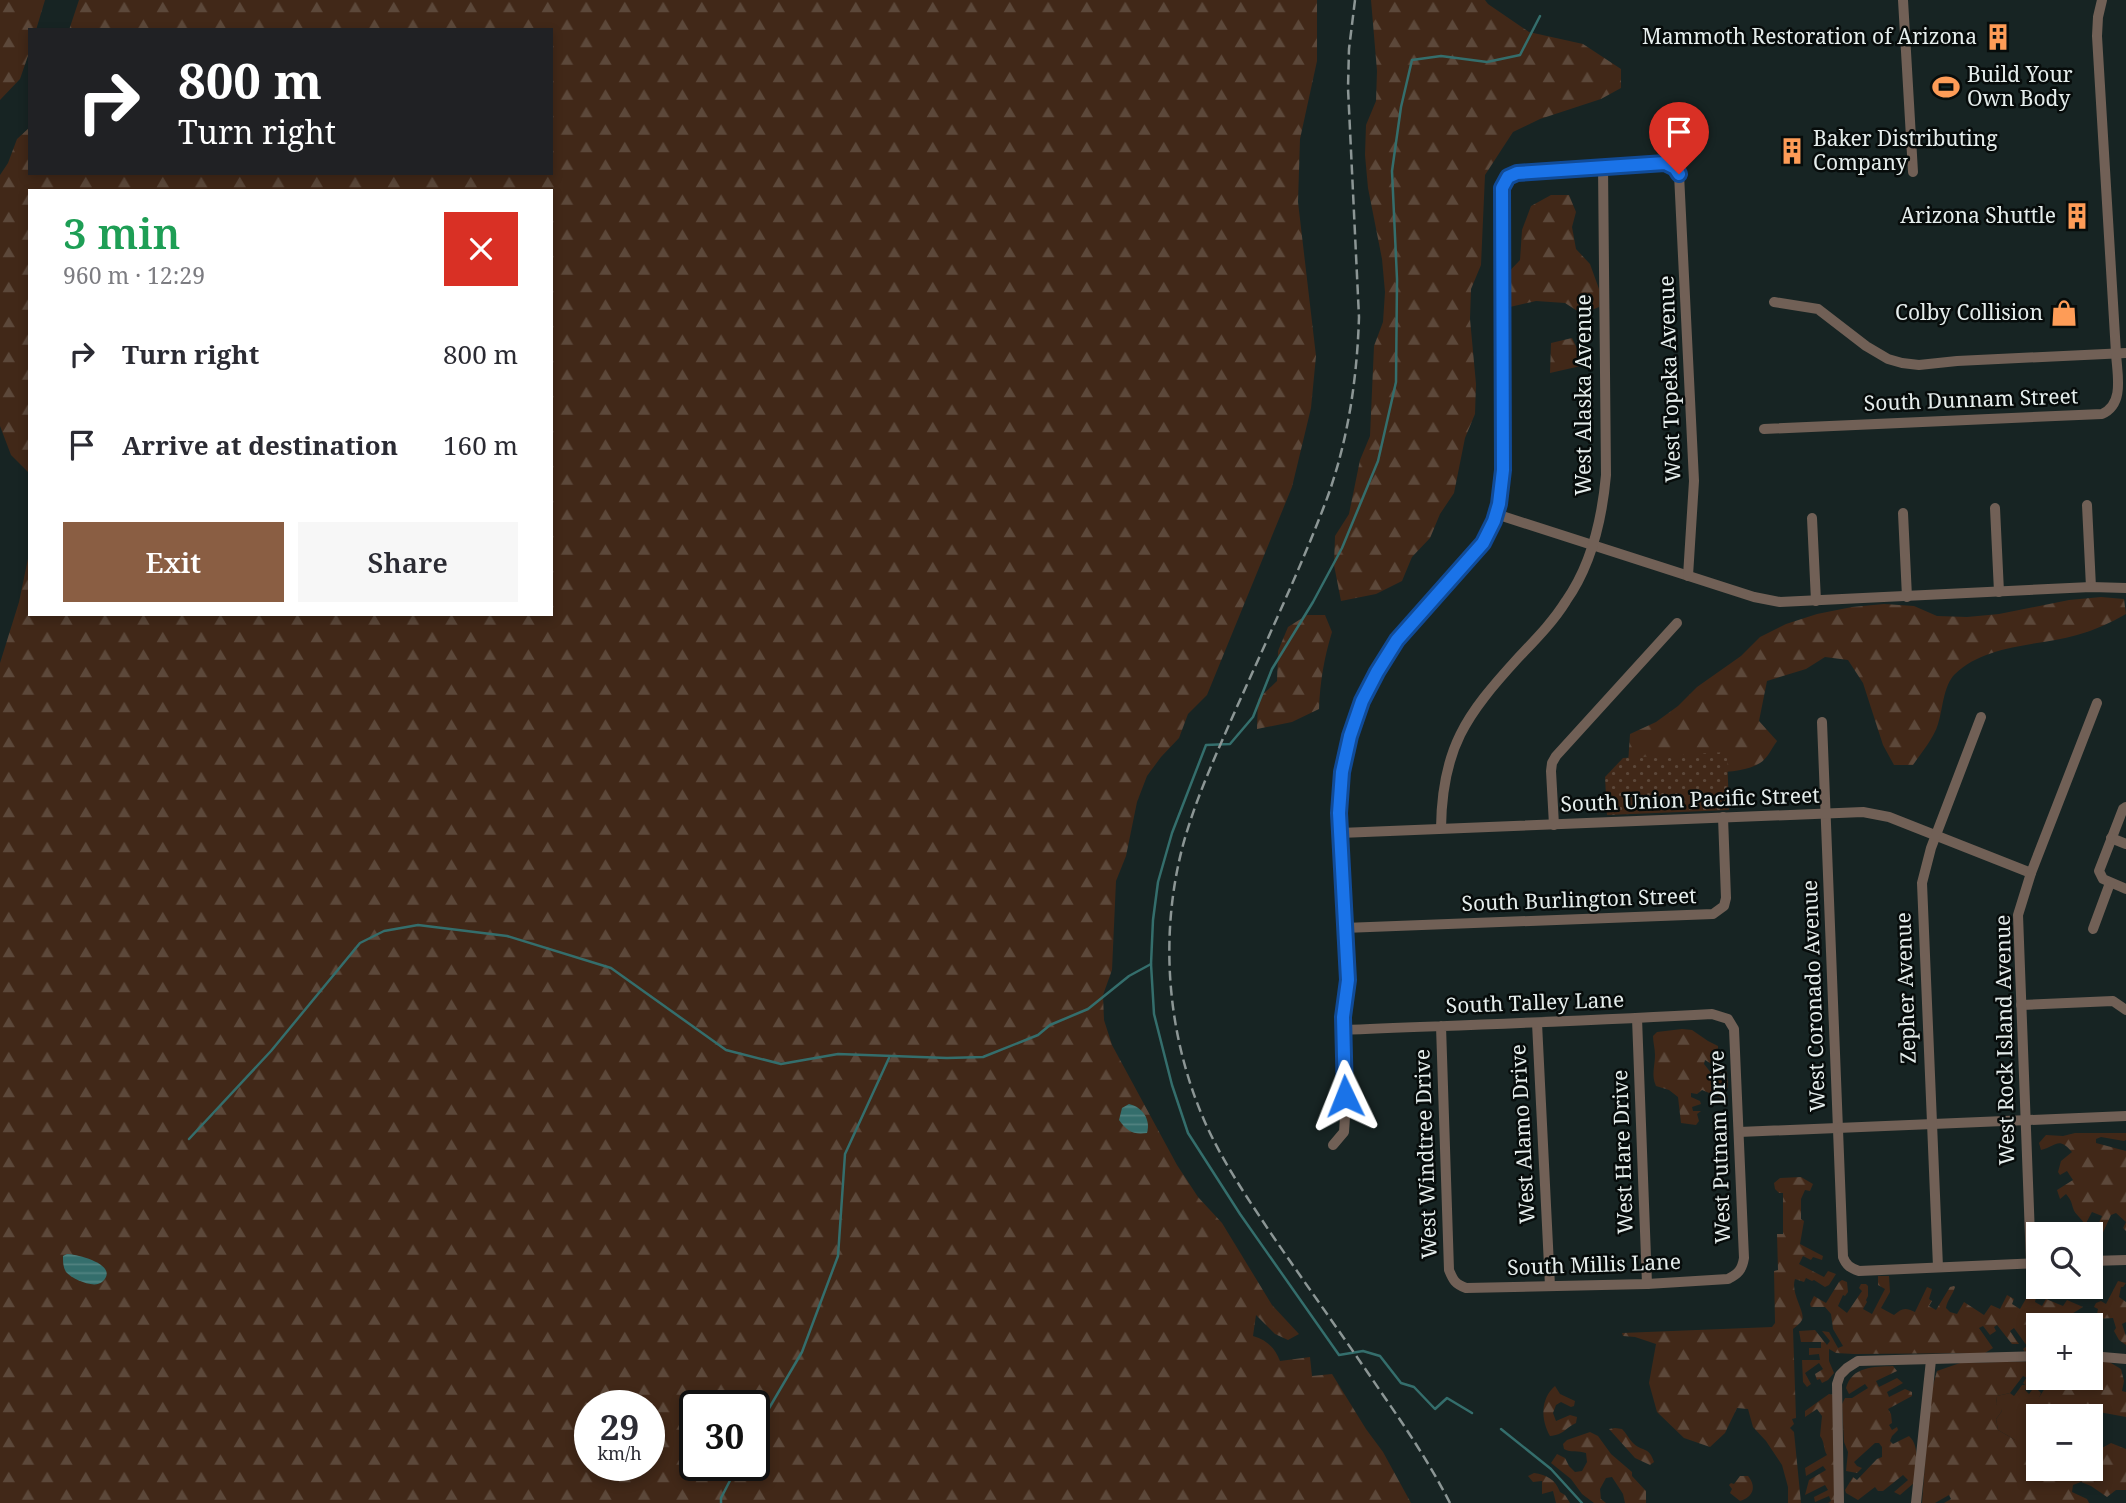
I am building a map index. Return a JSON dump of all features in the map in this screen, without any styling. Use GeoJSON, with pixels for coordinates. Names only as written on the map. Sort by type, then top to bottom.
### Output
{"type":"FeatureCollection","features":[{"type":"Feature","properties":{"kind":"street"},"geometry":{"type":"LineString","coordinates":[[1903,0],[1913,172]]}},
{"type":"Feature","properties":{"kind":"street","name":"South Dunnam Street"},"geometry":{"type":"LineString","coordinates":[[1764,429],[2102,414],[2112,408],[2118,397],[2121,353],[2097,36],[2102,0]]}},
{"type":"Feature","properties":{"kind":"street","name":"West Topeka Avenue"},"geometry":{"type":"LineString","coordinates":[[1603,166],[1665,163],[1675,168],[1680,180],[1694,481],[1688,576]]}},
{"type":"Feature","properties":{"kind":"street"},"geometry":{"type":"LineString","coordinates":[[1333,1145],[1344,1132],[1345,1117],[1343,1030],[1348,980],[1339,813],[1342,772],[1350,736],[1362,701],[1397,640],[1483,543],[1496,514],[1502,492],[1503,470],[1502,188],[1508,177],[1517,173],[1603,166]]}},
{"type":"Feature","properties":{"kind":"street","name":"West Alaska Avenue"},"geometry":{"type":"LineString","coordinates":[[1441,828],[1446,774],[1461,730],[1480,701],[1567,601],[1594,545],[1604,501],[1606,475],[1603,166]]}},
{"type":"Feature","properties":{"kind":"street"},"geometry":{"type":"LineString","coordinates":[[1774,302],[1818,309],[1877,354],[1902,363],[1937,364],[2121,353]]}},
{"type":"Feature","properties":{"kind":"street"},"geometry":{"type":"LineString","coordinates":[[2087,505],[2091,587]]}},
{"type":"Feature","properties":{"kind":"street"},"geometry":{"type":"LineString","coordinates":[[1995,509],[1999,592]]}},
{"type":"Feature","properties":{"kind":"street"},"geometry":{"type":"LineString","coordinates":[[1903,513],[1907,597]]}},
{"type":"Feature","properties":{"kind":"street"},"geometry":{"type":"LineString","coordinates":[[1496,514],[1765,600],[1780,602],[2091,587],[2126,588]]}},
{"type":"Feature","properties":{"kind":"street"},"geometry":{"type":"LineString","coordinates":[[1812,518],[1815,601]]}},
{"type":"Feature","properties":{"kind":"street"},"geometry":{"type":"LineString","coordinates":[[1554,825],[1551,771],[1556,756],[1677,623]]}},
{"type":"Feature","properties":{"kind":"street","name":"West Rock Island Avenue"},"geometry":{"type":"LineString","coordinates":[[2032,1222],[2025,1121],[2018,915],[2031,873],[2097,704]]}},
{"type":"Feature","properties":{"kind":"street","name":"Zepher Avenue"},"geometry":{"type":"LineString","coordinates":[[1938,1267],[1922,883],[1931,848],[1980,717]]}},
{"type":"Feature","properties":{"kind":"street","name":"West Coronado Avenue"},"geometry":{"type":"LineString","coordinates":[[1822,722],[1843,1257],[1848,1266],[1858,1271],[1938,1267]]}},
{"type":"Feature","properties":{"kind":"street"},"geometry":{"type":"LineString","coordinates":[[2126,807],[2099,871],[2103,879],[2126,889]]}},
{"type":"Feature","properties":{"kind":"street","name":"South Union Pacific Street"},"geometry":{"type":"LineString","coordinates":[[1340,834],[1863,812],[1878,814],[1937,835],[2031,873]]}},
{"type":"Feature","properties":{"kind":"street","name":"South Burlington Street"},"geometry":{"type":"LineString","coordinates":[[1344,928],[1713,914],[1724,906],[1726,898],[1723,817]]}},
{"type":"Feature","properties":{"kind":"street"},"geometry":{"type":"LineString","coordinates":[[2111,838],[2126,844]]}},
{"type":"Feature","properties":{"kind":"street"},"geometry":{"type":"LineString","coordinates":[[2093,929],[2110,883]]}},
{"type":"Feature","properties":{"kind":"street"},"geometry":{"type":"LineString","coordinates":[[2021,1005],[2113,1001],[2126,1010]]}},
{"type":"Feature","properties":{"kind":"street","name":"South Talley Lane"},"geometry":{"type":"LineString","coordinates":[[1343,1030],[1712,1014],[1728,1019]]}},
{"type":"Feature","properties":{"kind":"street","name":"West Hare Drive"},"geometry":{"type":"LineString","coordinates":[[1637,1018],[1647,1284]]}},
{"type":"Feature","properties":{"kind":"street","name":"West Putnam Drive"},"geometry":{"type":"LineString","coordinates":[[1728,1019],[1734,1029],[1744,1258],[1743,1266],[1737,1274]]}},
{"type":"Feature","properties":{"kind":"street","name":"West Alamo Drive"},"geometry":{"type":"LineString","coordinates":[[1537,1023],[1550,1286]]}},
{"type":"Feature","properties":{"kind":"street","name":"West Windtree Drive"},"geometry":{"type":"LineString","coordinates":[[1441,1026],[1449,1270],[1453,1281]]}},
{"type":"Feature","properties":{"kind":"street"},"geometry":{"type":"LineString","coordinates":[[1739,1132],[2126,1116]]}},
{"type":"Feature","properties":{"kind":"street"},"geometry":{"type":"LineString","coordinates":[[2103,1261],[2126,1260]]}},
{"type":"Feature","properties":{"kind":"street"},"geometry":{"type":"LineString","coordinates":[[1938,1267],[2026,1263]]}},
{"type":"Feature","properties":{"kind":"street","name":"South Millis Lane"},"geometry":{"type":"LineString","coordinates":[[1453,1281],[1466,1288],[1647,1284],[1728,1279],[1737,1274]]}},
{"type":"Feature","properties":{"kind":"street"},"geometry":{"type":"LineString","coordinates":[[1840,1502],[1836,1394],[1840,1375],[1847,1368],[1858,1362],[2026,1356]]}},
{"type":"Feature","properties":{"kind":"street"},"geometry":{"type":"LineString","coordinates":[[2103,1357],[2126,1359]]}},
{"type":"Feature","properties":{"kind":"street"},"geometry":{"type":"LineString","coordinates":[[1916,1503],[1931,1360]]}},
{"type":"Feature","properties":{"kind":"green space"},"geometry":{"type":"Polygon","coordinates":[[[0,0],[45,0],[37,28],[28,28],[28,56],[20,79],[0,100],[0,0]]]}},
{"type":"Feature","properties":{"kind":"green space"},"geometry":{"type":"Polygon","coordinates":[[[79,0],[1317,0],[1317,61],[1300,139],[1298,202],[1316,356],[1311,408],[1292,487],[1207,695],[1188,714],[1179,738],[1147,776],[1137,802],[1126,856],[1116,881],[1112,970],[1103,995],[1104,1020],[1112,1045],[1177,1165],[1198,1197],[1222,1223],[1272,1305],[1299,1334],[1288,1340],[1275,1334],[1256,1315],[1253,1336],[1270,1345],[1280,1361],[1310,1357],[1312,1376],[1332,1374],[1383,1452],[1411,1503],[0,1503],[0,663],[19,602],[28,559],[28,616],[553,616],[553,189],[28,189],[28,472],[11,455],[0,426],[0,175],[8,163],[17,139],[28,129],[28,175],[553,175],[553,28],[70,28],[79,0]]]}},
{"type":"Feature","properties":{"kind":"green space"},"geometry":{"type":"Polygon","coordinates":[[[1371,0],[1485,0],[1529,32],[1583,44],[1621,69],[1621,88],[1601,99],[1540,119],[1513,132],[1485,175],[1481,265],[1471,289],[1475,414],[1465,438],[1454,493],[1440,514],[1430,538],[1412,557],[1402,581],[1376,594],[1341,601],[1334,565],[1335,536],[1349,514],[1360,460],[1370,436],[1374,346],[1383,322],[1385,292],[1365,155],[1366,125],[1376,101],[1377,71],[1371,0]]]}},
{"type":"Feature","properties":{"kind":"green space"},"geometry":{"type":"Polygon","coordinates":[[[1551,195],[1569,195],[1576,212],[1572,227],[1576,249],[1590,264],[1599,289],[1599,307],[1582,314],[1565,303],[1536,301],[1501,309],[1502,279],[1520,260],[1522,230],[1531,206],[1551,195]]]}},
{"type":"Feature","properties":{"kind":"green space"},"geometry":{"type":"Polygon","coordinates":[[[1572,338],[1585,365],[1550,373],[1551,343],[1572,338]]]}},
{"type":"Feature","properties":{"kind":"green space"},"geometry":{"type":"Polygon","coordinates":[[[2101,597],[2124,599],[2126,614],[2077,635],[1997,651],[1968,664],[1955,674],[1946,691],[1936,729],[1913,765],[1894,765],[1883,745],[1863,683],[1848,660],[1825,657],[1806,669],[1767,681],[1759,721],[1777,741],[1760,763],[1732,771],[1715,772],[1628,764],[1630,734],[1656,722],[1678,706],[1697,687],[1741,656],[1760,637],[1786,624],[1817,614],[1884,604],[1914,606],[1937,616],[1967,617],[2101,597]]]}},
{"type":"Feature","properties":{"kind":"green space"},"geometry":{"type":"Polygon","coordinates":[[[1307,615],[1325,615],[1332,632],[1323,670],[1319,709],[1292,722],[1257,729],[1258,699],[1277,681],[1278,651],[1288,627],[1307,615]]]}},
{"type":"Feature","properties":{"kind":"green space"},"geometry":{"type":"Polygon","coordinates":[[[1727,752],[1729,810],[1607,815],[1605,777],[1623,758],[1727,752]]]}},
{"type":"Feature","properties":{"kind":"green space"},"geometry":{"type":"Polygon","coordinates":[[[1692,1030],[1718,1046],[1722,1061],[1716,1061],[1713,1065],[1705,1060],[1704,1064],[1712,1074],[1722,1069],[1727,1072],[1726,1100],[1702,1090],[1697,1094],[1691,1093],[1691,1097],[1701,1104],[1692,1107],[1693,1111],[1701,1111],[1697,1114],[1699,1121],[1696,1125],[1681,1123],[1678,1097],[1669,1090],[1656,1086],[1654,1078],[1653,1036],[1657,1032],[1692,1030]]]}},
{"type":"Feature","properties":{"kind":"green space"},"geometry":{"type":"Polygon","coordinates":[[[2075,1133],[2126,1133],[2124,1141],[2101,1137],[2096,1139],[2096,1143],[2126,1151],[2126,1222],[2116,1213],[2111,1215],[2103,1232],[2103,1222],[2099,1222],[2102,1216],[2092,1212],[2087,1222],[2083,1222],[2068,1196],[2066,1194],[2060,1199],[2057,1190],[2073,1180],[2067,1171],[2060,1175],[2058,1172],[2061,1161],[2072,1152],[2060,1143],[2041,1150],[2039,1143],[2046,1135],[2063,1136],[2075,1133]]]}},
{"type":"Feature","properties":{"kind":"green space"},"geometry":{"type":"Polygon","coordinates":[[[1801,1177],[1813,1184],[1810,1191],[1805,1190],[1801,1199],[1801,1219],[1804,1221],[1800,1244],[1823,1256],[1822,1260],[1813,1257],[1811,1260],[1803,1256],[1799,1264],[1824,1277],[1828,1271],[1836,1274],[1825,1287],[1814,1280],[1806,1278],[1804,1282],[1795,1279],[1795,1290],[1803,1317],[1793,1329],[1796,1418],[1792,1419],[1794,1424],[1790,1428],[1794,1432],[1801,1503],[1788,1503],[1788,1487],[1782,1465],[1753,1427],[1748,1409],[1737,1408],[1725,1433],[1710,1447],[1684,1438],[1657,1412],[1649,1383],[1656,1344],[1623,1336],[1622,1333],[1772,1327],[1775,1323],[1774,1271],[1778,1270],[1777,1234],[1783,1234],[1783,1193],[1775,1189],[1774,1183],[1780,1178],[1801,1177]]]}},
{"type":"Feature","properties":{"kind":"green space"},"geometry":{"type":"Polygon","coordinates":[[[1878,1276],[1889,1276],[1890,1292],[1881,1308],[1894,1315],[1904,1309],[1915,1312],[1927,1287],[1932,1289],[1929,1306],[1936,1310],[1950,1287],[1954,1286],[1946,1308],[1957,1314],[1964,1302],[1984,1315],[1991,1305],[2000,1309],[2007,1295],[2014,1299],[2012,1304],[2020,1309],[2026,1299],[2036,1299],[2035,1302],[2042,1306],[2046,1299],[2063,1306],[2067,1300],[2083,1307],[2073,1313],[2026,1313],[2026,1345],[2014,1328],[2010,1331],[2019,1344],[2012,1344],[1997,1325],[1994,1327],[1996,1331],[1990,1335],[1983,1326],[1979,1328],[1993,1348],[1985,1353],[1854,1354],[1836,1353],[1829,1349],[1829,1361],[1834,1373],[1822,1383],[1820,1379],[1817,1380],[1815,1374],[1823,1369],[1819,1363],[1805,1373],[1811,1384],[1807,1387],[1803,1382],[1802,1360],[1820,1360],[1819,1354],[1809,1355],[1809,1348],[1821,1348],[1821,1342],[1801,1342],[1799,1331],[1815,1330],[1827,1345],[1830,1341],[1822,1331],[1829,1332],[1838,1348],[1843,1346],[1833,1329],[1831,1314],[1825,1307],[1811,1307],[1814,1296],[1826,1303],[1839,1282],[1847,1282],[1848,1292],[1843,1295],[1838,1306],[1847,1313],[1862,1291],[1859,1288],[1861,1284],[1866,1284],[1868,1296],[1863,1309],[1872,1314],[1885,1289],[1878,1285],[1878,1276]]]}},
{"type":"Feature","properties":{"kind":"green space"},"geometry":{"type":"Polygon","coordinates":[[[2118,1281],[2126,1283],[2121,1287],[2119,1297],[2126,1302],[2126,1322],[2122,1324],[2126,1345],[2114,1331],[2116,1328],[2113,1318],[2103,1319],[2103,1313],[2097,1313],[2098,1309],[2094,1307],[2101,1301],[2106,1304],[2118,1281]]]}},
{"type":"Feature","properties":{"kind":"green space"},"geometry":{"type":"Polygon","coordinates":[[[2103,1360],[2121,1369],[2124,1381],[2122,1391],[2126,1392],[2126,1417],[2103,1413],[2103,1404],[2034,1404],[2044,1390],[2103,1390],[2103,1360]]]}},
{"type":"Feature","properties":{"kind":"green space"},"geometry":{"type":"Polygon","coordinates":[[[2026,1361],[2026,1378],[2023,1376],[2010,1393],[1997,1396],[1996,1404],[2002,1411],[1996,1419],[1998,1430],[2015,1440],[2026,1440],[2026,1481],[2103,1481],[2103,1447],[2111,1443],[2126,1449],[2126,1490],[2116,1490],[2107,1497],[2081,1482],[2073,1485],[2072,1492],[2087,1499],[2089,1503],[1944,1503],[1951,1499],[1949,1495],[1935,1503],[1922,1503],[1930,1396],[1937,1371],[1960,1363],[2026,1361]]]}},
{"type":"Feature","properties":{"kind":"green space"},"geometry":{"type":"Polygon","coordinates":[[[1893,1366],[1897,1371],[1876,1381],[1879,1387],[1897,1378],[1903,1383],[1887,1392],[1889,1397],[1905,1389],[1912,1392],[1912,1396],[1888,1409],[1892,1423],[1889,1425],[1892,1430],[1897,1427],[1898,1430],[1890,1441],[1893,1444],[1909,1436],[1915,1446],[1914,1483],[1900,1495],[1894,1492],[1908,1480],[1903,1475],[1883,1491],[1878,1491],[1875,1487],[1858,1500],[1845,1490],[1853,1477],[1857,1480],[1882,1457],[1882,1447],[1875,1443],[1854,1462],[1862,1468],[1857,1473],[1846,1471],[1848,1452],[1844,1442],[1842,1404],[1845,1398],[1852,1398],[1868,1388],[1865,1384],[1849,1394],[1846,1388],[1853,1375],[1858,1372],[1893,1366]]]}},
{"type":"Feature","properties":{"kind":"green space"},"geometry":{"type":"Polygon","coordinates":[[[2026,1378],[2025,1390],[2029,1394],[2032,1390],[2041,1393],[2036,1404],[2026,1404],[2026,1440],[2015,1440],[1998,1430],[1996,1419],[2002,1411],[1996,1404],[1997,1396],[2010,1393],[2014,1396],[2022,1385],[2025,1385],[2023,1383],[2026,1378]]]}},
{"type":"Feature","properties":{"kind":"green space"},"geometry":{"type":"Polygon","coordinates":[[[1555,1386],[1560,1394],[1575,1401],[1571,1407],[1561,1402],[1556,1405],[1553,1413],[1556,1421],[1570,1415],[1577,1417],[1576,1423],[1561,1433],[1550,1436],[1545,1423],[1544,1403],[1555,1386]]]}},
{"type":"Feature","properties":{"kind":"green space"},"geometry":{"type":"Polygon","coordinates":[[[1829,1394],[1835,1395],[1836,1503],[1828,1503],[1831,1501],[1829,1496],[1815,1502],[1814,1497],[1828,1490],[1825,1485],[1805,1495],[1809,1480],[1826,1470],[1823,1466],[1806,1476],[1805,1468],[1827,1455],[1820,1436],[1822,1416],[1817,1409],[1805,1417],[1805,1411],[1829,1394]]]}},
{"type":"Feature","properties":{"kind":"green space"},"geometry":{"type":"Polygon","coordinates":[[[1609,1429],[1622,1429],[1636,1446],[1648,1451],[1654,1462],[1650,1465],[1635,1458],[1609,1429]]]}},
{"type":"Feature","properties":{"kind":"green space"},"geometry":{"type":"Polygon","coordinates":[[[1590,1432],[1598,1436],[1611,1454],[1632,1472],[1632,1476],[1646,1491],[1646,1503],[1625,1503],[1623,1494],[1612,1477],[1606,1478],[1600,1489],[1601,1499],[1606,1503],[1594,1503],[1551,1463],[1557,1454],[1565,1458],[1575,1472],[1582,1471],[1587,1462],[1586,1453],[1564,1449],[1563,1444],[1590,1432]]]}},
{"type":"Feature","properties":{"kind":"green space"},"geometry":{"type":"Polygon","coordinates":[[[1534,1473],[1547,1476],[1553,1481],[1570,1503],[1556,1503],[1553,1491],[1542,1494],[1542,1481],[1533,1482],[1528,1476],[1534,1473]]]}},
{"type":"Feature","properties":{"kind":"green space"},"geometry":{"type":"Polygon","coordinates":[[[1740,1476],[1748,1476],[1753,1488],[1748,1497],[1740,1501],[1730,1493],[1732,1489],[1729,1485],[1734,1484],[1740,1476]]]}},
{"type":"Feature","properties":{"kind":"water"},"geometry":{"type":"Polygon","coordinates":[[[1129,1104],[1144,1114],[1148,1123],[1147,1133],[1131,1131],[1119,1120],[1122,1108],[1129,1104]]]}},
{"type":"Feature","properties":{"kind":"water"},"geometry":{"type":"Polygon","coordinates":[[[67,1254],[102,1266],[106,1270],[106,1276],[102,1282],[94,1284],[73,1278],[64,1266],[63,1256],[67,1254]]]}},
{"type":"Feature","properties":{"kind":"waterway"},"geometry":{"type":"LineString","coordinates":[[1472,1413],[1447,1398],[1435,1409],[1414,1387],[1401,1383],[1380,1356],[1363,1351],[1339,1355],[1240,1214],[1188,1133],[1172,1085],[1154,1014],[1151,964],[1153,920],[1158,882],[1172,833],[1206,745],[1230,744],[1253,717],[1272,669],[1342,548],[1378,461],[1396,382],[1397,279],[1392,171],[1401,107],[1412,60],[1441,56],[1487,62],[1520,55],[1540,16]]}},
{"type":"Feature","properties":{"kind":"waterway"},"geometry":{"type":"LineString","coordinates":[[189,1139],[271,1051],[360,943],[384,931],[418,925],[507,936],[611,968],[726,1050],[781,1064],[838,1054],[983,1057],[1038,1035],[1050,1025],[1088,1009],[1129,976],[1151,964]]}},
{"type":"Feature","properties":{"kind":"waterway"},"geometry":{"type":"LineString","coordinates":[[770,1407],[802,1352],[838,1256],[845,1154],[889,1058]]}},
{"type":"Feature","properties":{"kind":"waterway"},"geometry":{"type":"LineString","coordinates":[[1501,1429],[1551,1469],[1582,1503]]}},
{"type":"Feature","properties":{"kind":"waterway"},"geometry":{"type":"LineString","coordinates":[[721,1503],[730,1481]]}},
{"type":"Feature","properties":{"kind":"railway"},"geometry":{"type":"LineString","coordinates":[[1355,0],[1348,88],[1359,317],[1349,414],[1323,509],[1199,796],[1183,845],[1171,914],[1171,984],[1175,1019],[1191,1087],[1218,1149],[1270,1232],[1409,1433],[1450,1503]]}},
{"type":"Feature","properties":{"kind":"place","name":"Mammoth Restoration of Arizona"},"geometry":{"type":"Point","coordinates":[1998,37]}},
{"type":"Feature","properties":{"kind":"place","name":"Build Your Own Body"},"geometry":{"type":"Point","coordinates":[1946,87]}},
{"type":"Feature","properties":{"kind":"place","name":"Baker Distributing Company"},"geometry":{"type":"Point","coordinates":[1792,151]}},
{"type":"Feature","properties":{"kind":"place","name":"Arizona Shuttle"},"geometry":{"type":"Point","coordinates":[2077,216]}},
{"type":"Feature","properties":{"kind":"place","name":"Colby Collision"},"geometry":{"type":"Point","coordinates":[2064,313]}},
{"type":"Feature","properties":{"kind":"route"},"geometry":{"type":"LineString","coordinates":[[1345,1096],[1343,1017],[1348,980],[1339,813],[1342,772],[1362,701],[1377,672],[1397,640],[1483,543],[1499,504],[1503,470],[1504,181],[1513,173],[1665,163],[1671,164],[1679,174]]}}]}
